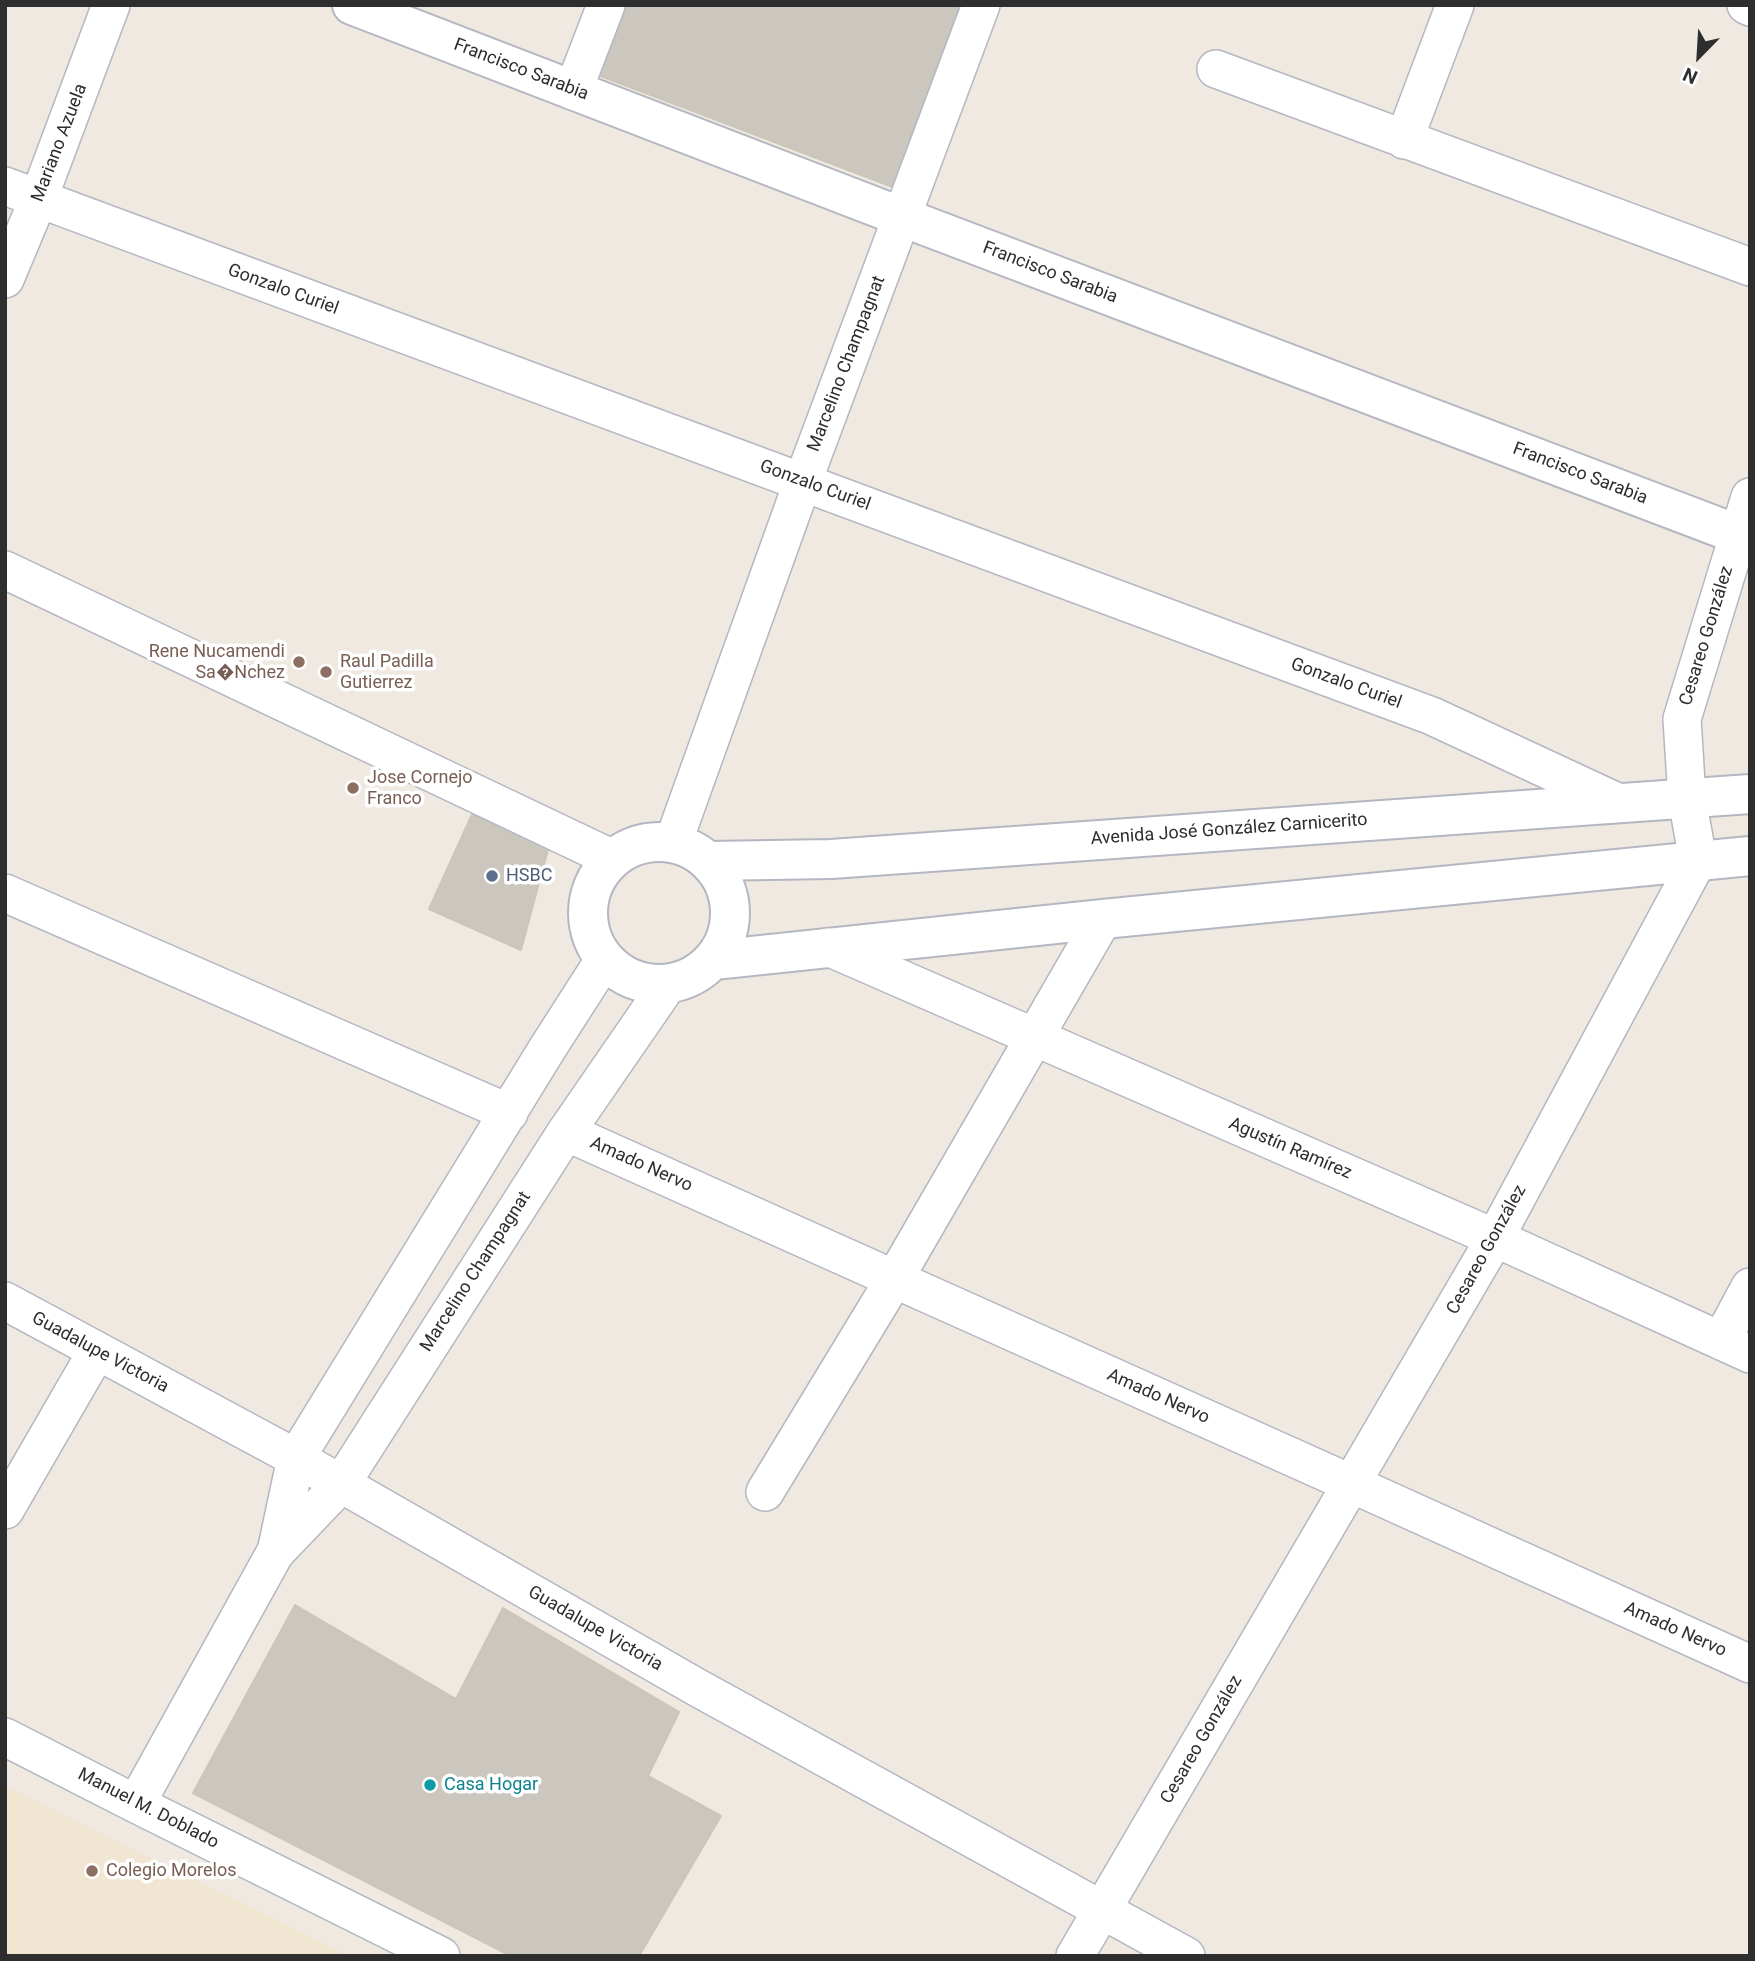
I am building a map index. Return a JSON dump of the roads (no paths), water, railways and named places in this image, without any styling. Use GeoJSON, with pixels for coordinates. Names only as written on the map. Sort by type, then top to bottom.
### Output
{"type":"FeatureCollection","features":[{"type":"Feature","properties":{"kind":"street","name":"Mariano Azuela"},"geometry":{"type":"LineString","coordinates":[[5,279],[38,200],[111,5]]}},
{"type":"Feature","properties":{"kind":"street","name":"Francisco Sarabia"},"geometry":{"type":"LineString","coordinates":[[352,5],[1744,536]]}},
{"type":"Feature","properties":{"kind":"street"},"geometry":{"type":"LineString","coordinates":[[573,90],[606,5]]}},
{"type":"Feature","properties":{"kind":"street","name":"Marcelino Champagnat"},"geometry":{"type":"LineString","coordinates":[[673,843],[803,481],[981,5]]}},
{"type":"Feature","properties":{"kind":"street"},"geometry":{"type":"LineString","coordinates":[[1404,140],[1455,5]]}},
{"type":"Feature","properties":{"kind":"street"},"geometry":{"type":"LineString","coordinates":[[1216,69],[1750,267]]}},
{"type":"Feature","properties":{"kind":"street","name":"Gonzalo Curiel"},"geometry":{"type":"LineString","coordinates":[[5,186],[1432,716],[1617,802]]}},
{"type":"Feature","properties":{"kind":"street","name":"Cesareo González"},"geometry":{"type":"LineString","coordinates":[[1075,1956],[1495,1238],[1698,860],[1687,799],[1682,719],[1744,536],[1750,497]]}},
{"type":"Feature","properties":{"kind":"street"},"geometry":{"type":"LineString","coordinates":[[5,570],[611,858]]}},
{"type":"Feature","properties":{"kind":"street","name":"Avenida José González Carnicerito"},"geometry":{"type":"LineString","coordinates":[[708,860],[831,859],[1750,794]]}},
{"type":"Feature","properties":{"kind":"street"},"geometry":{"type":"LineString","coordinates":[[641,843],[673,843],[708,860],[723,883],[731,909],[727,936],[714,960],[694,976],[668,984],[633,980],[604,960],[587,926],[590,889],[611,858],[641,843]]}},
{"type":"Feature","properties":{"kind":"street"},"geometry":{"type":"LineString","coordinates":[[714,960],[1750,856]]}},
{"type":"Feature","properties":{"kind":"street"},"geometry":{"type":"LineString","coordinates":[[5,893],[509,1113]]}},
{"type":"Feature","properties":{"kind":"street"},"geometry":{"type":"LineString","coordinates":[[765,1492],[895,1278],[1103,919]]}},
{"type":"Feature","properties":{"kind":"street","name":"Agustín Ramírez"},"geometry":{"type":"LineString","coordinates":[[828,947],[1495,1238],[1736,1348]]}},
{"type":"Feature","properties":{"kind":"street","name":"Marcelino Champagnat"},"geometry":{"type":"LineString","coordinates":[[275,1553],[296,1458],[604,960]]}},
{"type":"Feature","properties":{"kind":"street","name":"Marcelino Champagnat"},"geometry":{"type":"LineString","coordinates":[[136,1804],[275,1553],[341,1484],[566,1132],[668,984]]}},
{"type":"Feature","properties":{"kind":"street","name":"Amado Nervo"},"geometry":{"type":"LineString","coordinates":[[566,1132],[1750,1664]]}},
{"type":"Feature","properties":{"kind":"street"},"geometry":{"type":"LineString","coordinates":[[1736,1348],[1750,1287]]}},
{"type":"Feature","properties":{"kind":"street","name":"Guadalupe Victoria"},"geometry":{"type":"LineString","coordinates":[[5,1301],[296,1458],[710,1695],[1186,1956]]}},
{"type":"Feature","properties":{"kind":"street"},"geometry":{"type":"LineString","coordinates":[[5,1510],[97,1351]]}},
{"type":"Feature","properties":{"kind":"street","name":"Manuel M. Doblado"},"geometry":{"type":"LineString","coordinates":[[5,1737],[441,1956]]}},
{"type":"Feature","properties":{"kind":"place","name":"Rene Nucamendi Sa�Nchez"},"geometry":{"type":"Point","coordinates":[299,662]}},
{"type":"Feature","properties":{"kind":"place","name":"Raul Padilla Gutierrez"},"geometry":{"type":"Point","coordinates":[326,672]}},
{"type":"Feature","properties":{"kind":"place","name":"Jose Cornejo Franco"},"geometry":{"type":"Point","coordinates":[353,788]}},
{"type":"Feature","properties":{"kind":"place","name":"HSBC"},"geometry":{"type":"Point","coordinates":[492,876]}},
{"type":"Feature","properties":{"kind":"place","name":"Casa Hogar"},"geometry":{"type":"Point","coordinates":[430,1785]}},
{"type":"Feature","properties":{"kind":"place","name":"Colegio Morelos"},"geometry":{"type":"Point","coordinates":[92,1871]}}]}
